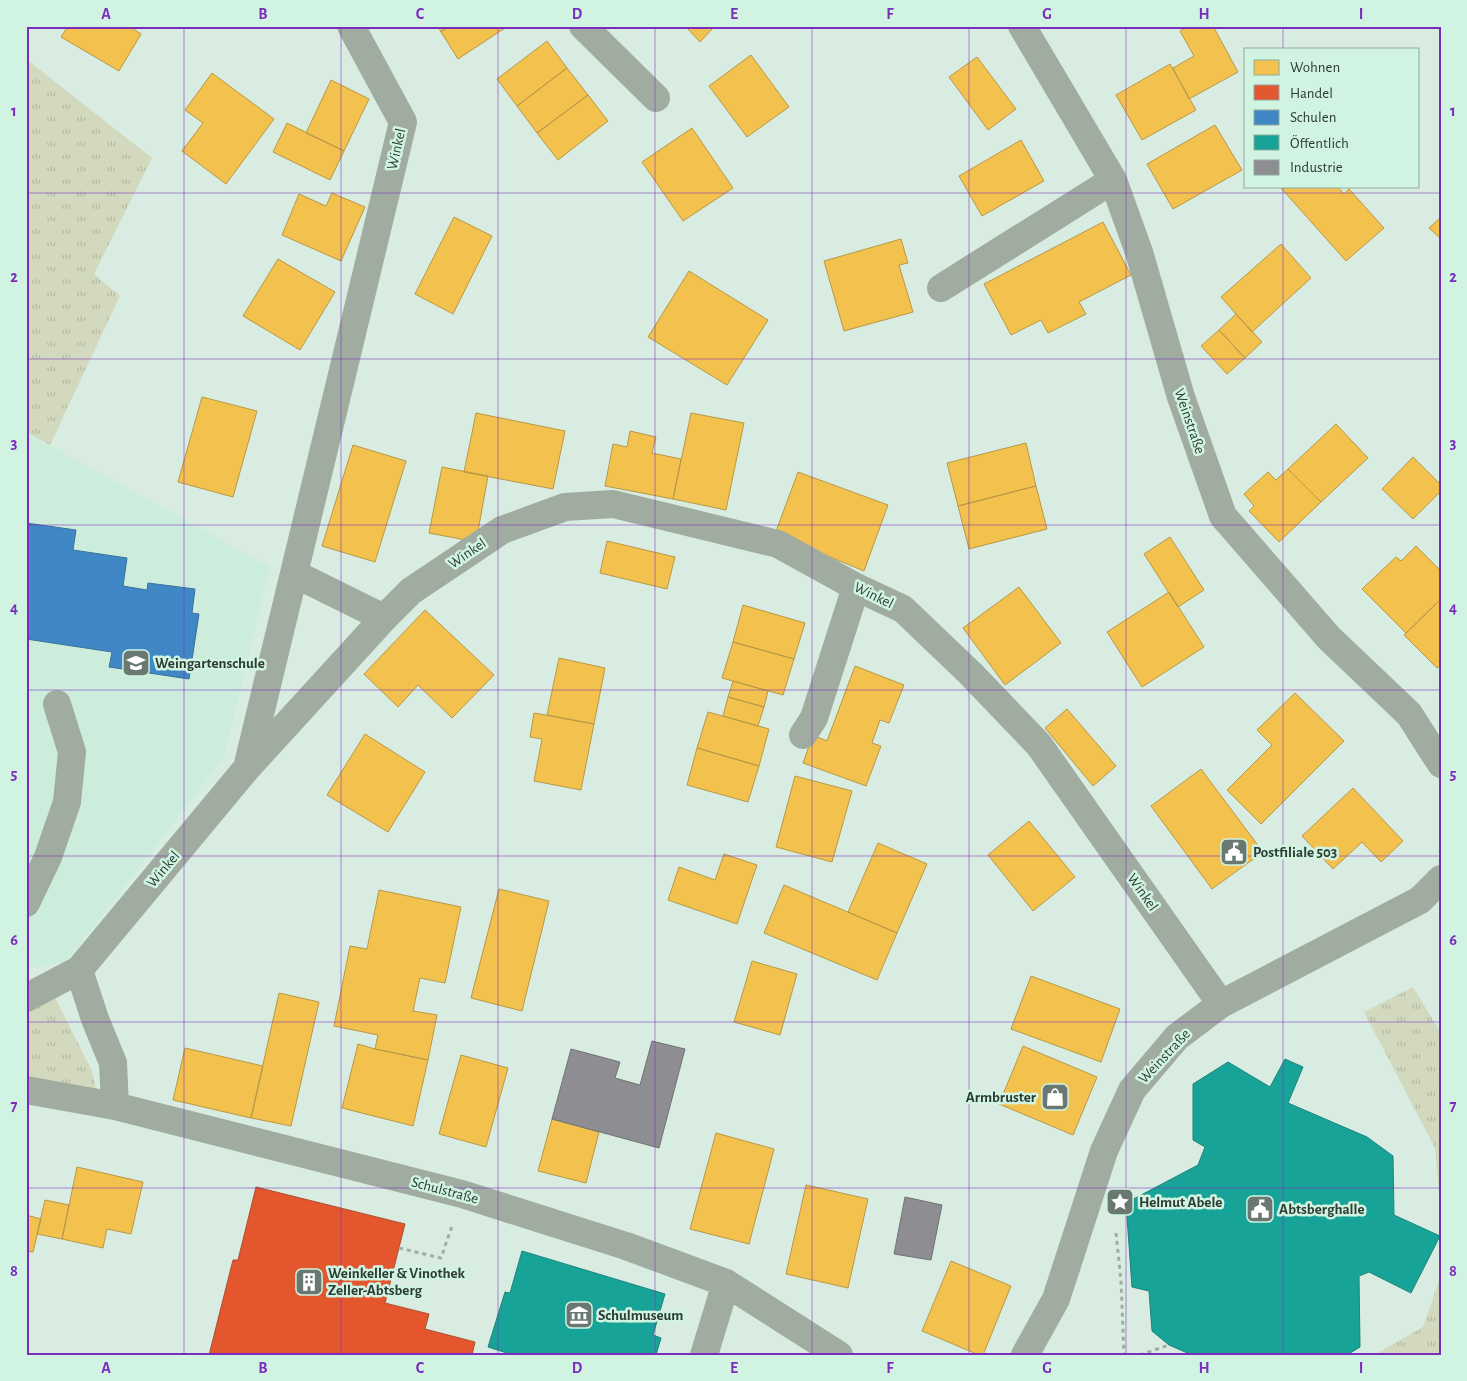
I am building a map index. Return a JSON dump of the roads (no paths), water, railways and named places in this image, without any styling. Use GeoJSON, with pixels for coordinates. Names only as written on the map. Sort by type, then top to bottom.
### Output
{"type":"FeatureCollection","features":[{"type":"Feature","properties":{"kind":"street","name":"Winkel"},"geometry":{"type":"LineString","coordinates":[[247,768],[403,122],[351,26]]}},
{"type":"Feature","properties":{"kind":"street"},"geometry":{"type":"LineString","coordinates":[[583,26],[656,98]]}},
{"type":"Feature","properties":{"kind":"street","name":"Weinstraße"},"geometry":{"type":"LineString","coordinates":[[1022,26],[1113,180],[1139,252],[1181,397],[1223,516],[1329,638],[1408,714],[1441,764]]}},
{"type":"Feature","properties":{"kind":"street"},"geometry":{"type":"LineString","coordinates":[[942,288],[1113,180]]}},
{"type":"Feature","properties":{"kind":"street","name":"Winkel"},"geometry":{"type":"LineString","coordinates":[[26,998],[79,970],[247,768],[411,591],[502,530],[565,507],[613,504],[778,544],[856,587],[903,609],[971,674],[1039,745],[1221,1004]]}},
{"type":"Feature","properties":{"kind":"street"},"geometry":{"type":"LineString","coordinates":[[295,574],[384,618]]}},
{"type":"Feature","properties":{"kind":"street"},"geometry":{"type":"LineString","coordinates":[[802,735],[814,718],[856,587]]}},
{"type":"Feature","properties":{"kind":"street"},"geometry":{"type":"LineString","coordinates":[[26,903],[48,857],[68,802],[72,752],[57,704]]}},
{"type":"Feature","properties":{"kind":"street","name":"Weinstraße"},"geometry":{"type":"LineString","coordinates":[[1025,1355],[1056,1299],[1104,1151],[1132,1090],[1177,1037],[1221,1004],[1420,900],[1441,879]]}},
{"type":"Feature","properties":{"kind":"street"},"geometry":{"type":"LineString","coordinates":[[79,970],[113,1063],[115,1106]]}},
{"type":"Feature","properties":{"kind":"street","name":"Schulstraße"},"geometry":{"type":"LineString","coordinates":[[26,1090],[115,1106],[462,1194],[626,1246],[726,1283],[839,1355]]}},
{"type":"Feature","properties":{"kind":"street"},"geometry":{"type":"LineString","coordinates":[[704,1355],[726,1283]]}},
{"type":"Feature","properties":{"kind":"place","name":"Weingartenschule"},"geometry":{"type":"Point","coordinates":[136,663]}},
{"type":"Feature","properties":{"kind":"place","name":"Postfiliale 503"},"geometry":{"type":"Point","coordinates":[1234,852]}},
{"type":"Feature","properties":{"kind":"place","name":"Armbruster"},"geometry":{"type":"Point","coordinates":[1055,1097]}},
{"type":"Feature","properties":{"kind":"place","name":"Helmut Abele"},"geometry":{"type":"Point","coordinates":[1120,1202]}},
{"type":"Feature","properties":{"kind":"place","name":"Abtsberghalle"},"geometry":{"type":"Point","coordinates":[1260,1209]}},
{"type":"Feature","properties":{"kind":"place","name":"Weinkeller & Vinothek Zeller-Abtsberg"},"geometry":{"type":"Point","coordinates":[309,1282]}},
{"type":"Feature","properties":{"kind":"place","name":"Schulmuseum"},"geometry":{"type":"Point","coordinates":[579,1315]}}]}
